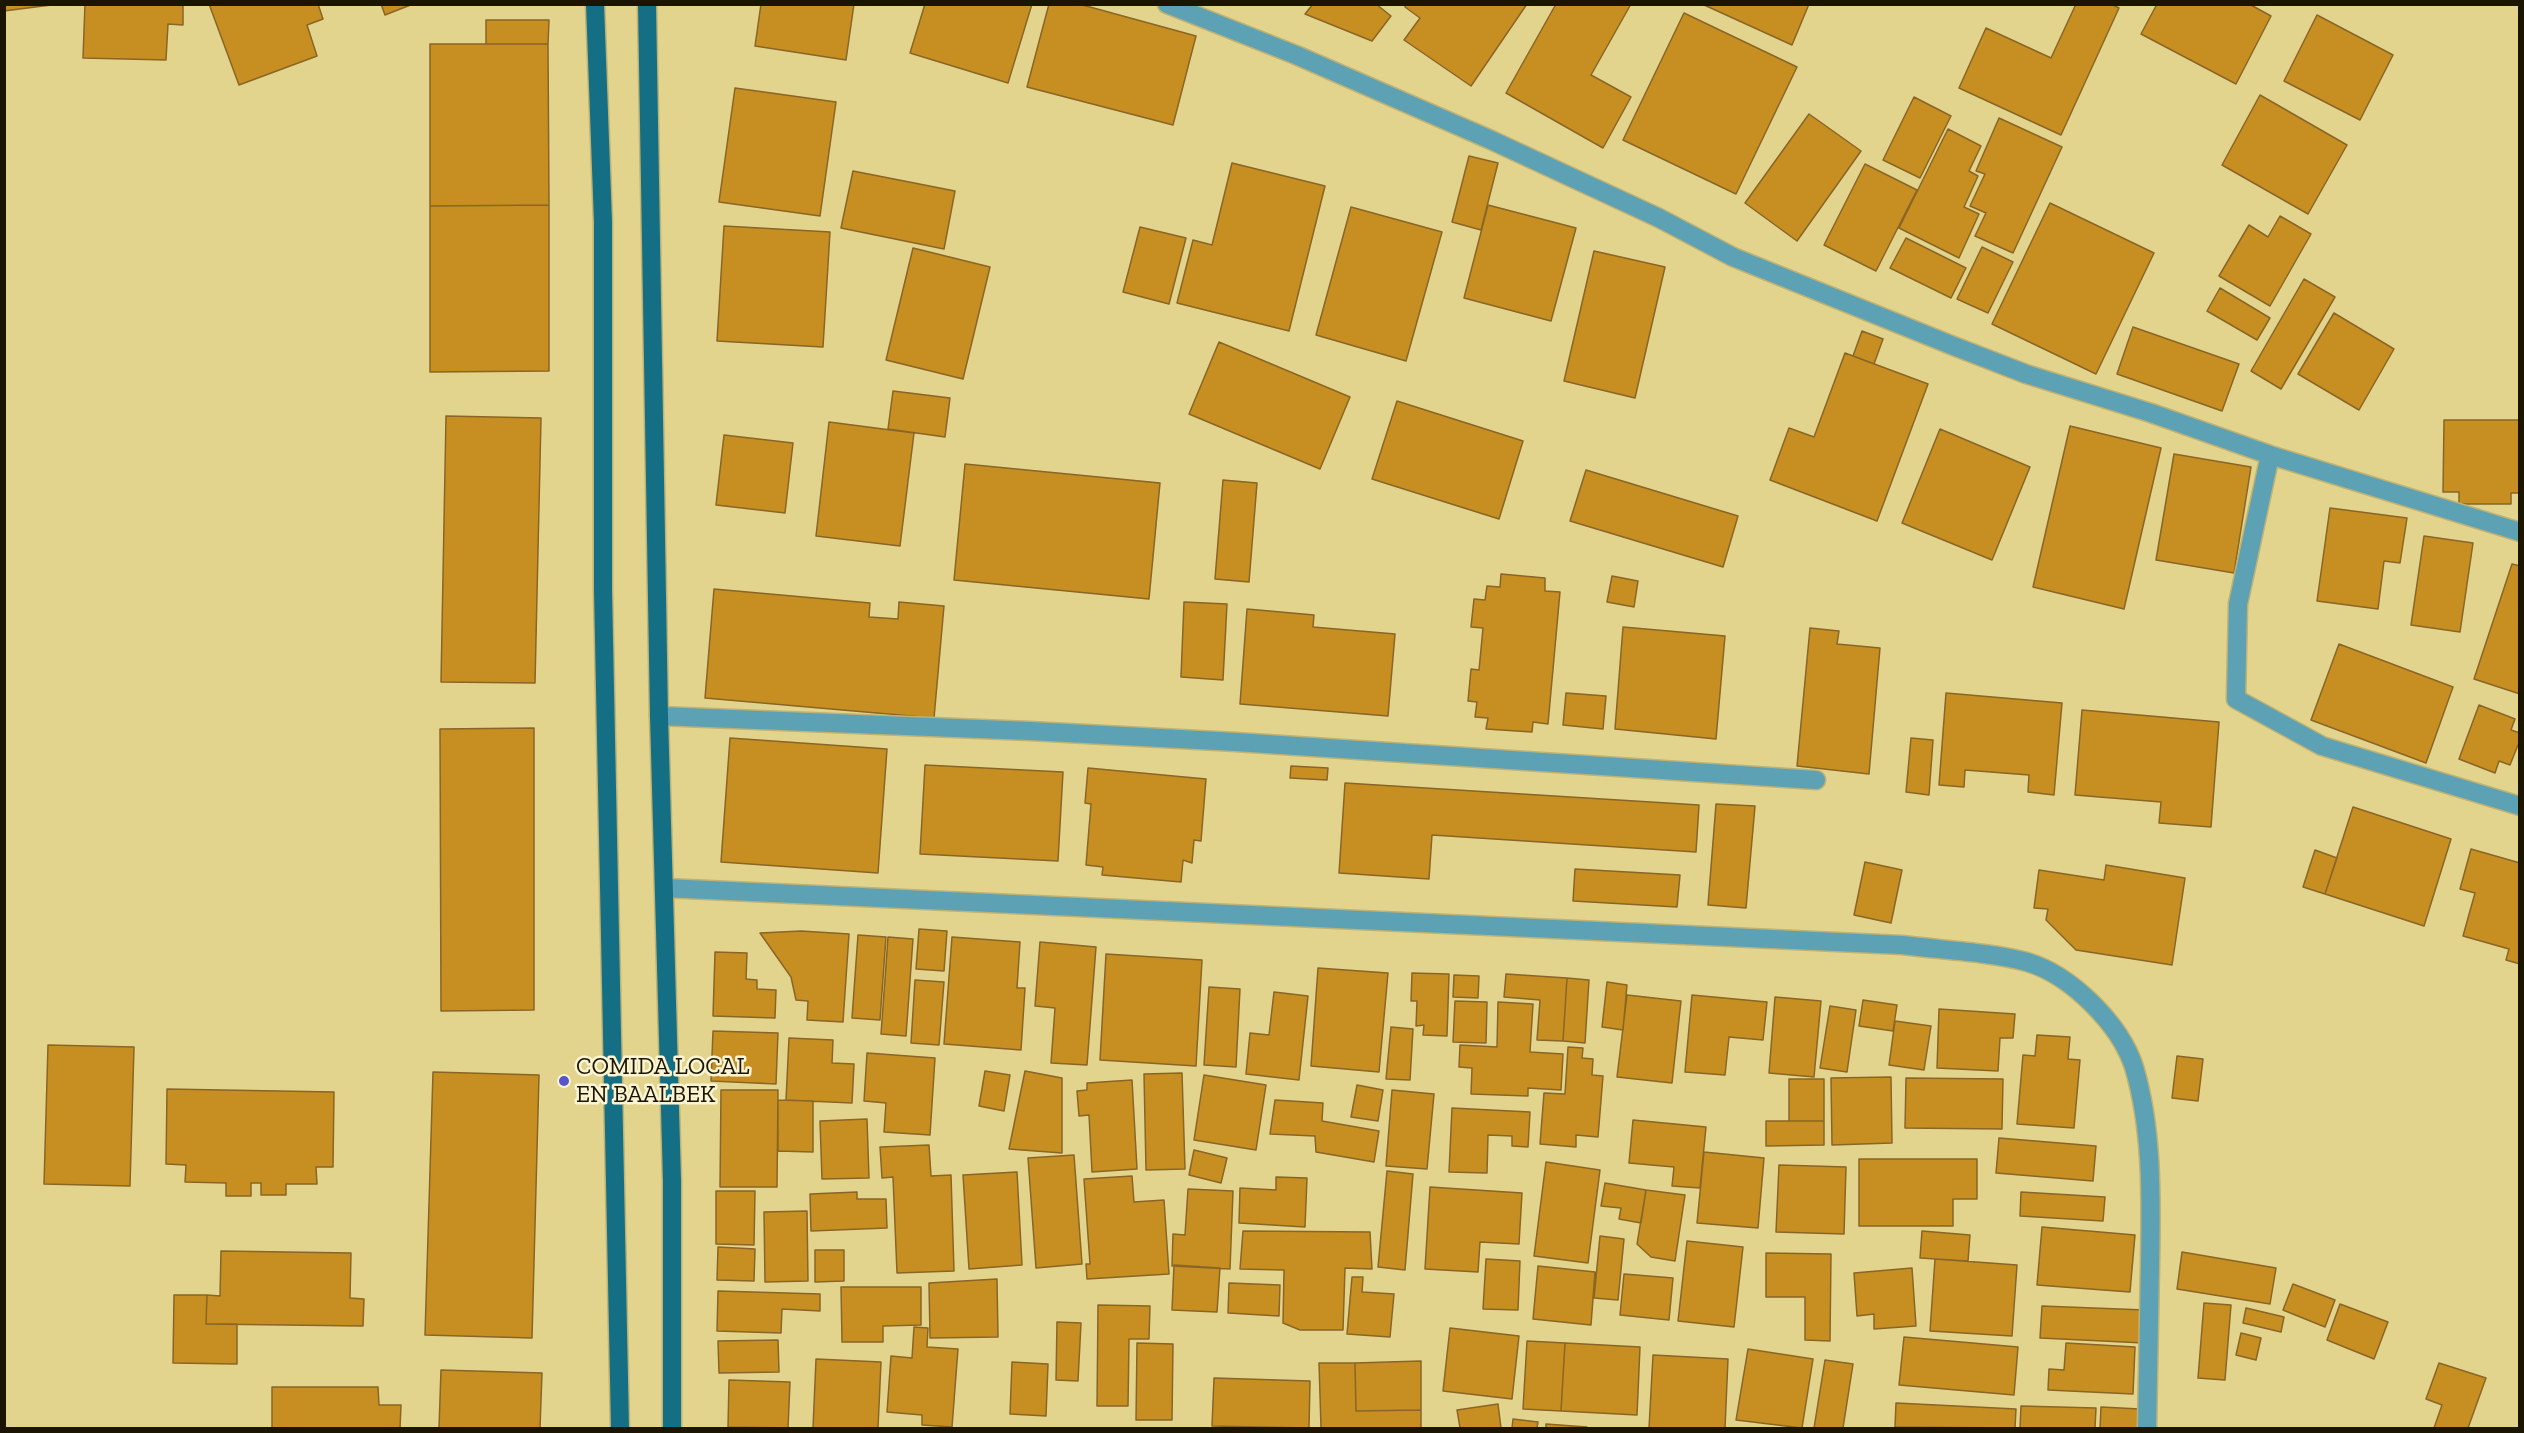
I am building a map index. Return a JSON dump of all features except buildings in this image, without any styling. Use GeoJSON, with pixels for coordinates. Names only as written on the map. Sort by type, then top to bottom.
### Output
{"type":"FeatureCollection","features":[{"type":"Feature","properties":{"kind":"main road"},"geometry":{"type":"LineString","coordinates":[[595,4],[603,222],[603,590],[620,1428]]}},
{"type":"Feature","properties":{"kind":"main road"},"geometry":{"type":"LineString","coordinates":[[647,4],[659,717],[673,1274],[672,1428]]}},
{"type":"Feature","properties":{"kind":"street"},"geometry":{"type":"LineString","coordinates":[[1167,4],[1296,55],[1491,140],[1659,218],[1732,257],[2026,374],[2151,413],[2271,455],[2520,532]]}},
{"type":"Feature","properties":{"kind":"street"},"geometry":{"type":"LineString","coordinates":[[2271,455],[2238,604],[2236,699],[2322,746],[2520,806]]}},
{"type":"Feature","properties":{"kind":"street"},"geometry":{"type":"LineString","coordinates":[[659,717],[1190,739],[1816,780]]}},
{"type":"Feature","properties":{"kind":"street"},"geometry":{"type":"LineString","coordinates":[[665,888],[1902,945],[2028,963],[2060,978],[2090,1000],[2112,1027],[2133,1065],[2143,1106],[2151,1202],[2147,1428]]}},
{"type":"Feature","properties":{"kind":"place","name":"COMIDA LOCAL EN BAALBEK"},"geometry":{"type":"Point","coordinates":[564,1081]}}]}
